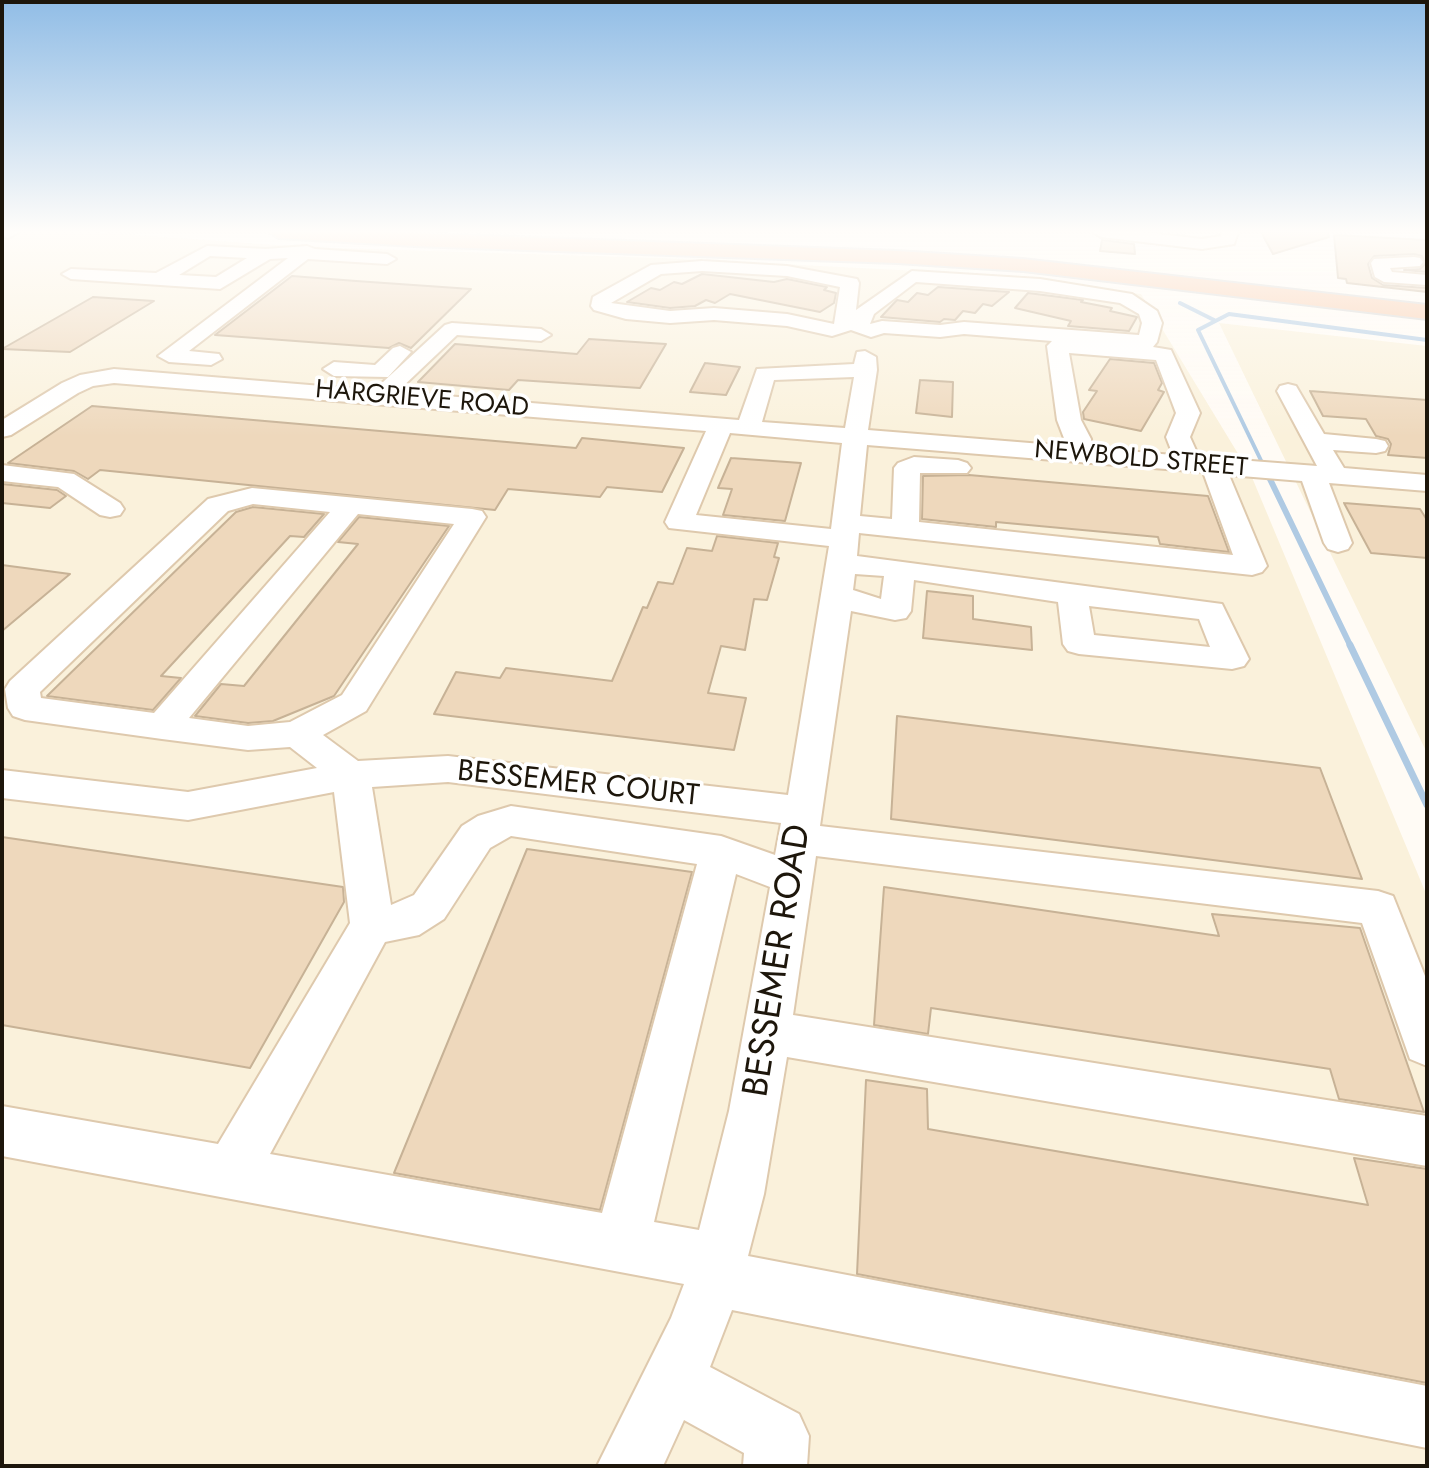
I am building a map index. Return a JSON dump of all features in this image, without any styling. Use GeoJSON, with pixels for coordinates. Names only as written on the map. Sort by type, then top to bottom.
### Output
{"type":"FeatureCollection","features":[{"type":"Feature","properties":{"kind":"main road"},"geometry":{"type":"LineString","coordinates":[[1328,301],[1427,312]]}},
{"type":"Feature","properties":{"kind":"street"},"geometry":{"type":"LineString","coordinates":[[184,379],[221,360],[169,356],[242,301]]}},
{"type":"Feature","properties":{"kind":"street","name":"BESSEMER ROAD"},"geometry":{"type":"LineString","coordinates":[[601,301],[601,306],[626,313],[670,317],[714,314],[787,320],[851,328],[874,336],[865,363],[842,555],[798,843],[740,1180],[716,1270],[694,1335],[629,1466]]}},
{"type":"Feature","properties":{"kind":"street","name":"BESSEMER ROAD"},"geometry":{"type":"LineString","coordinates":[[850,301],[851,328]]}},
{"type":"Feature","properties":{"kind":"street"},"geometry":{"type":"LineString","coordinates":[[851,328],[879,301]]}},
{"type":"Feature","properties":{"kind":"street"},"geometry":{"type":"LineString","coordinates":[[865,363],[826,337],[851,328],[940,331],[964,328],[1147,342],[1152,323],[1147,311],[1129,301]]}},
{"type":"Feature","properties":{"kind":"street"},"geometry":{"type":"LineString","coordinates":[[381,396],[452,329],[541,335]]}},
{"type":"Feature","properties":{"kind":"street"},"geometry":{"type":"LineString","coordinates":[[842,555],[905,530],[1252,566],[1214,472],[1178,437],[1188,413],[1164,354],[1057,346],[1069,420],[1079,439],[1080,455]]}},
{"type":"Feature","properties":{"kind":"street"},"geometry":{"type":"LineString","coordinates":[[308,367],[380,372],[400,352]]}},
{"type":"Feature","properties":{"kind":"street"},"geometry":{"type":"LineString","coordinates":[[865,363],[765,374],[679,522],[900,569],[1072,595],[1211,611],[1232,659],[1079,644],[1072,595]]}},
{"type":"Feature","properties":{"kind":"street"},"geometry":{"type":"LineString","coordinates":[[316,391],[340,369]]}},
{"type":"Feature","properties":{"kind":"street","name":"HARGRIEVE ROAD"},"geometry":{"type":"LineString","coordinates":[[2,430],[70,388],[88,380],[114,376],[184,379],[855,437]]}},
{"type":"Feature","properties":{"kind":"street"},"geometry":{"type":"LineString","coordinates":[[1288,391],[1310,431],[1338,543]]}},
{"type":"Feature","properties":{"kind":"street"},"geometry":{"type":"LineString","coordinates":[[1310,431],[1370,436]]}},
{"type":"Feature","properties":{"kind":"street","name":"NEWBOLD STREET"},"geometry":{"type":"LineString","coordinates":[[855,437],[1080,455],[1214,472],[1424,490]]}},
{"type":"Feature","properties":{"kind":"street"},"geometry":{"type":"LineString","coordinates":[[905,530],[907,468],[914,465],[1214,472]]}},
{"type":"Feature","properties":{"kind":"street"},"geometry":{"type":"LineString","coordinates":[[2,473],[65,480],[110,509]]}},
{"type":"Feature","properties":{"kind":"street"},"geometry":{"type":"LineString","coordinates":[[252,496],[472,517],[354,703],[297,734],[248,738],[162,727],[25,708],[22,689],[218,505],[252,496]]}},
{"type":"Feature","properties":{"kind":"street"},"geometry":{"type":"LineString","coordinates":[[162,727],[350,506]]}},
{"type":"Feature","properties":{"kind":"street"},"geometry":{"type":"LineString","coordinates":[[842,555],[864,605],[895,611],[900,569]]}},
{"type":"Feature","properties":{"kind":"street"},"geometry":{"type":"LineString","coordinates":[[231,1173],[372,925],[351,775],[297,734]]}},
{"type":"Feature","properties":{"kind":"street","name":"BESSEMER COURT"},"geometry":{"type":"LineString","coordinates":[[2,784],[188,806],[351,775],[448,769],[798,843]]}},
{"type":"Feature","properties":{"kind":"street"},"geometry":{"type":"LineString","coordinates":[[372,925],[404,922],[429,907],[476,837],[492,826],[511,821],[721,852],[798,843],[1378,908],[1427,1044]]}},
{"type":"Feature","properties":{"kind":"street"},"geometry":{"type":"LineString","coordinates":[[621,1244],[721,852]]}},
{"type":"Feature","properties":{"kind":"street"},"geometry":{"type":"LineString","coordinates":[[767,1032],[1427,1141]]}},
{"type":"Feature","properties":{"kind":"street"},"geometry":{"type":"LineString","coordinates":[[2,1131],[621,1244],[716,1270],[1427,1417]]}},
{"type":"Feature","properties":{"kind":"street"},"geometry":{"type":"LineString","coordinates":[[671,1380],[777,1436],[775,1466]]}},
{"type":"Feature","properties":{"kind":"shaded area"},"geometry":{"type":"Polygon","coordinates":[[[2,301],[1145,301],[1251,475],[1427,896],[1427,1466],[2,1466],[2,301]]]}},
{"type":"Feature","properties":{"kind":"shaded area"},"geometry":{"type":"Polygon","coordinates":[[[1219,323],[1427,346],[1427,753],[1219,323]]]}},
{"type":"Feature","properties":{"kind":"building"},"geometry":{"type":"Polygon","coordinates":[[[87,301],[154,301],[70,352],[2,349],[87,301]]]}},
{"type":"Feature","properties":{"kind":"building"},"geometry":{"type":"Polygon","coordinates":[[[260,301],[459,301],[411,348],[399,343],[389,348],[215,335],[260,301]]]}},
{"type":"Feature","properties":{"kind":"building"},"geometry":{"type":"Polygon","coordinates":[[[705,301],[695,306],[670,308],[627,302],[705,301]]]}},
{"type":"Feature","properties":{"kind":"building"},"geometry":{"type":"Polygon","coordinates":[[[763,301],[834,301],[820,312],[763,301]]]}},
{"type":"Feature","properties":{"kind":"building"},"geometry":{"type":"Polygon","coordinates":[[[897,301],[999,301],[992,306],[983,304],[975,313],[963,311],[955,320],[944,319],[940,322],[881,317],[897,301]]]}},
{"type":"Feature","properties":{"kind":"building"},"geometry":{"type":"Polygon","coordinates":[[[1021,301],[1082,301],[1137,317],[1129,331],[1068,326],[1071,321],[1015,308],[1021,301]]]}},
{"type":"Feature","properties":{"kind":"building"},"geometry":{"type":"Polygon","coordinates":[[[589,339],[666,344],[640,388],[518,380],[509,390],[418,382],[455,344],[577,354],[589,339]]]}},
{"type":"Feature","properties":{"kind":"building"},"geometry":{"type":"Polygon","coordinates":[[[1110,359],[1154,363],[1162,383],[1158,390],[1164,392],[1141,431],[1084,419],[1083,412],[1097,391],[1089,390],[1110,359]]]}},
{"type":"Feature","properties":{"kind":"building"},"geometry":{"type":"Polygon","coordinates":[[[705,363],[740,367],[726,395],[690,392],[705,363]]]}},
{"type":"Feature","properties":{"kind":"building"},"geometry":{"type":"Polygon","coordinates":[[[920,380],[953,382],[952,417],[916,413],[920,380]]]}},
{"type":"Feature","properties":{"kind":"building"},"geometry":{"type":"Polygon","coordinates":[[[1310,391],[1427,400],[1427,458],[1388,455],[1391,444],[1388,439],[1376,436],[1366,419],[1323,416],[1310,391]]]}},
{"type":"Feature","properties":{"kind":"building"},"geometry":{"type":"Polygon","coordinates":[[[92,406],[576,448],[582,438],[684,448],[662,492],[607,487],[600,497],[508,489],[495,510],[100,470],[88,479],[74,471],[8,463],[92,406]]]}},
{"type":"Feature","properties":{"kind":"building"},"geometry":{"type":"Polygon","coordinates":[[[731,458],[801,463],[785,521],[723,515],[732,489],[718,488],[731,458]]]}},
{"type":"Feature","properties":{"kind":"building"},"geometry":{"type":"Polygon","coordinates":[[[969,475],[1208,496],[1229,552],[1160,544],[1158,537],[996,522],[996,527],[922,519],[923,476],[969,475]]]}},
{"type":"Feature","properties":{"kind":"building"},"geometry":{"type":"Polygon","coordinates":[[[2,484],[57,490],[66,496],[50,508],[2,503],[2,484]]]}},
{"type":"Feature","properties":{"kind":"building"},"geometry":{"type":"Polygon","coordinates":[[[1344,503],[1420,509],[1427,520],[1427,558],[1371,553],[1344,503]]]}},
{"type":"Feature","properties":{"kind":"building"},"geometry":{"type":"Polygon","coordinates":[[[253,507],[324,514],[304,537],[290,536],[161,676],[181,678],[153,710],[47,696],[236,512],[253,507]]]}},
{"type":"Feature","properties":{"kind":"building"},"geometry":{"type":"Polygon","coordinates":[[[359,517],[449,526],[334,696],[273,721],[248,723],[195,716],[221,684],[244,686],[358,544],[338,542],[359,517]]]}},
{"type":"Feature","properties":{"kind":"building"},"geometry":{"type":"Polygon","coordinates":[[[717,536],[778,543],[774,557],[779,558],[767,600],[754,599],[745,650],[721,646],[708,693],[746,698],[734,750],[434,714],[456,672],[500,678],[506,668],[612,681],[643,607],[647,608],[658,582],[673,584],[687,548],[712,551],[717,536]]]}},
{"type":"Feature","properties":{"kind":"building"},"geometry":{"type":"Polygon","coordinates":[[[2,565],[70,574],[2,631],[2,565]]]}},
{"type":"Feature","properties":{"kind":"building"},"geometry":{"type":"Polygon","coordinates":[[[927,591],[973,596],[973,619],[1031,627],[1032,650],[923,638],[927,591]]]}},
{"type":"Feature","properties":{"kind":"building"},"geometry":{"type":"Polygon","coordinates":[[[897,716],[1320,768],[1362,879],[891,819],[897,716]]]}},
{"type":"Feature","properties":{"kind":"building"},"geometry":{"type":"Polygon","coordinates":[[[2,837],[343,887],[344,902],[250,1068],[2,1025],[2,837]]]}},
{"type":"Feature","properties":{"kind":"building"},"geometry":{"type":"Polygon","coordinates":[[[527,849],[692,872],[600,1210],[394,1173],[527,849]]]}},
{"type":"Feature","properties":{"kind":"building"},"geometry":{"type":"Polygon","coordinates":[[[884,887],[1219,936],[1212,914],[1360,928],[1424,1112],[1339,1099],[1330,1069],[931,1008],[928,1034],[874,1025],[884,887]]]}},
{"type":"Feature","properties":{"kind":"building"},"geometry":{"type":"Polygon","coordinates":[[[866,1080],[927,1089],[928,1129],[1368,1205],[1354,1158],[1427,1169],[1427,1383],[857,1274],[866,1080]]]}},
{"type":"Feature","properties":{"kind":"waterway"},"geometry":{"type":"LineString","coordinates":[[1180,303],[1214,320]]}},
{"type":"Feature","properties":{"kind":"waterway"},"geometry":{"type":"LineString","coordinates":[[1269,477],[1198,330],[1229,314],[1427,340]]}},
{"type":"Feature","properties":{"kind":"waterway"},"geometry":{"type":"LineString","coordinates":[[1268,475],[1351,647]]}},
{"type":"Feature","properties":{"kind":"waterway"},"geometry":{"type":"LineString","coordinates":[[1350,645],[1427,805]]}}]}
